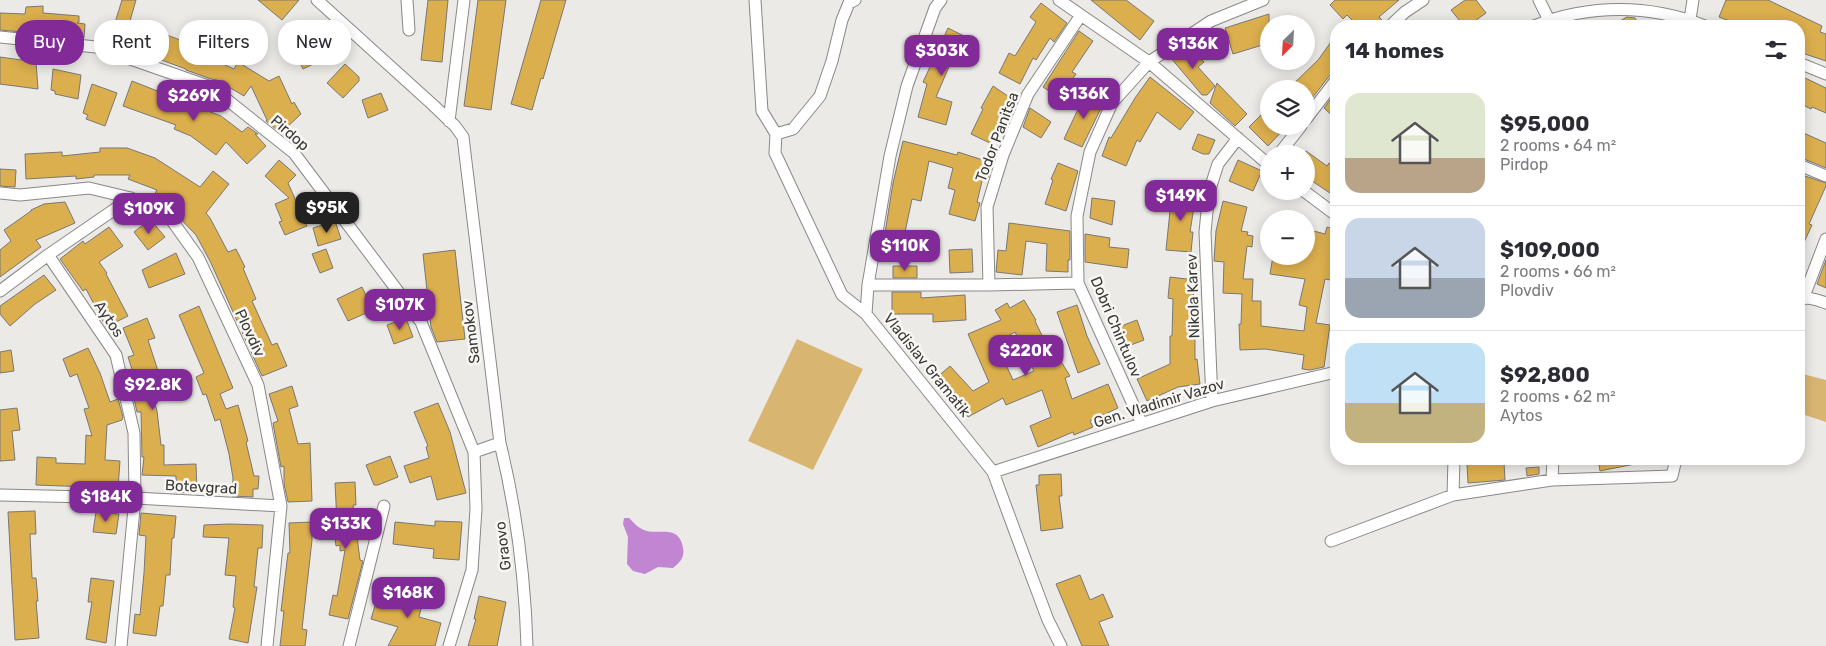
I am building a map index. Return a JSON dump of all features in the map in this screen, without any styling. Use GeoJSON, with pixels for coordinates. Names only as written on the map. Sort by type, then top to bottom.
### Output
{"type":"FeatureCollection","features":[{"type":"Feature","properties":{"kind":"street","name":"Samokov"},"geometry":{"type":"LineString","coordinates":[[318,0],[449,121],[463,137],[500,443]]}},
{"type":"Feature","properties":{"kind":"street"},"geometry":{"type":"LineString","coordinates":[[407,0],[409,30]]}},
{"type":"Feature","properties":{"kind":"street"},"geometry":{"type":"LineString","coordinates":[[449,121],[464,0]]}},
{"type":"Feature","properties":{"kind":"street"},"geometry":{"type":"LineString","coordinates":[[755,0],[762,111],[776,134],[775,153],[842,296],[866,314]]}},
{"type":"Feature","properties":{"kind":"street"},"geometry":{"type":"LineString","coordinates":[[776,134],[794,128],[820,96],[832,61],[842,20],[849,2],[855,0]]}},
{"type":"Feature","properties":{"kind":"street","name":"Vladislav Gramatik"},"geometry":{"type":"LineString","coordinates":[[941,0],[936,8],[908,86],[890,156],[868,285],[866,314],[993,472],[1045,610],[1061,646]]}},
{"type":"Feature","properties":{"kind":"street"},"geometry":{"type":"LineString","coordinates":[[1060,0],[1149,62],[1260,157]]}},
{"type":"Feature","properties":{"kind":"street","name":"Dobri Chintulov"},"geometry":{"type":"LineString","coordinates":[[1141,422],[1078,283],[1077,216],[1090,152],[1112,103],[1149,62],[1211,21],[1263,0]]}},
{"type":"Feature","properties":{"kind":"street"},"geometry":{"type":"LineString","coordinates":[[1396,20],[1423,0]]}},
{"type":"Feature","properties":{"kind":"street"},"geometry":{"type":"LineString","coordinates":[[1539,0],[1549,20],[1582,11],[1616,9],[1654,12],[1679,20]]}},
{"type":"Feature","properties":{"kind":"street"},"geometry":{"type":"LineString","coordinates":[[1690,20],[1693,0]]}},
{"type":"Feature","properties":{"kind":"street","name":"Todor Panitsa"},"geometry":{"type":"LineString","coordinates":[[990,285],[988,207],[1003,155],[1028,94],[1081,14]]}},
{"type":"Feature","properties":{"kind":"street","name":"Pirdop"},"geometry":{"type":"LineString","coordinates":[[0,37],[96,46],[211,88],[294,153],[420,322],[474,452]]}},
{"type":"Feature","properties":{"kind":"street"},"geometry":{"type":"LineString","coordinates":[[1805,65],[1826,74]]}},
{"type":"Feature","properties":{"kind":"street"},"geometry":{"type":"LineString","coordinates":[[1315,107],[1330,88]]}},
{"type":"Feature","properties":{"kind":"street"},"geometry":{"type":"LineString","coordinates":[[1286,145],[1294,135]]}},
{"type":"Feature","properties":{"kind":"street","name":"Nikola Karev"},"geometry":{"type":"LineString","coordinates":[[1212,401],[1205,232],[1209,192],[1218,164],[1238,138]]}},
{"type":"Feature","properties":{"kind":"street"},"geometry":{"type":"LineString","coordinates":[[1805,167],[1826,176]]}},
{"type":"Feature","properties":{"kind":"street","name":"Plovdiv"},"geometry":{"type":"LineString","coordinates":[[0,193],[20,195],[89,188],[131,198],[170,218],[198,257],[258,385],[281,506],[267,646]]}},
{"type":"Feature","properties":{"kind":"street"},"geometry":{"type":"LineString","coordinates":[[0,292],[48,255],[131,198]]}},
{"type":"Feature","properties":{"kind":"street"},"geometry":{"type":"LineString","coordinates":[[1315,199],[1330,210]]}},
{"type":"Feature","properties":{"kind":"street"},"geometry":{"type":"LineString","coordinates":[[1805,290],[1826,239]]}},
{"type":"Feature","properties":{"kind":"street","name":"Aytos"},"geometry":{"type":"LineString","coordinates":[[48,255],[116,356],[134,433],[135,498],[121,646]]}},
{"type":"Feature","properties":{"kind":"street"},"geometry":{"type":"LineString","coordinates":[[868,285],[1078,283]]}},
{"type":"Feature","properties":{"kind":"street"},"geometry":{"type":"LineString","coordinates":[[1805,300],[1815,299],[1826,303]]}},
{"type":"Feature","properties":{"kind":"street","name":"Gen. Vladimir Vazov"},"geometry":{"type":"LineString","coordinates":[[993,472],[1141,422],[1212,401],[1330,373]]}},
{"type":"Feature","properties":{"kind":"street"},"geometry":{"type":"LineString","coordinates":[[449,646],[472,570],[476,509],[474,452],[500,443]]}},
{"type":"Feature","properties":{"kind":"street","name":"Graovo"},"geometry":{"type":"LineString","coordinates":[[500,443],[509,479],[519,549],[527,646]]}},
{"type":"Feature","properties":{"kind":"street"},"geometry":{"type":"LineString","coordinates":[[1453,495],[1454,465]]}},
{"type":"Feature","properties":{"kind":"street"},"geometry":{"type":"LineString","coordinates":[[1552,480],[1553,465]]}},
{"type":"Feature","properties":{"kind":"street"},"geometry":{"type":"LineString","coordinates":[[1331,541],[1453,495],[1552,480],[1672,476],[1675,465]]}},
{"type":"Feature","properties":{"kind":"street","name":"Botevgrad"},"geometry":{"type":"LineString","coordinates":[[0,495],[135,498],[281,506]]}},
{"type":"Feature","properties":{"kind":"street"},"geometry":{"type":"LineString","coordinates":[[349,646],[384,506]]}},
{"type":"Feature","properties":{"kind":"shaded area"},"geometry":{"type":"Polygon","coordinates":[[[797,339],[863,369],[813,470],[748,441],[797,339]]]}},
{"type":"Feature","properties":{"kind":"shaded area"},"geometry":{"type":"Polygon","coordinates":[[[1805,375],[1826,380],[1826,422],[1805,415],[1805,375]]]}},
{"type":"Feature","properties":{"kind":"shaded area"},"geometry":{"type":"Polygon","coordinates":[[[624,518],[629,518],[644,530],[677,535],[681,540],[683,548],[682,557],[679,562],[673,568],[658,567],[645,574],[633,571],[627,564],[628,537],[623,524],[624,518]]]}},
{"type":"Feature","properties":{"kind":"building"},"geometry":{"type":"Polygon","coordinates":[[[122,0],[136,0],[130,20],[116,20],[122,0]]]}},
{"type":"Feature","properties":{"kind":"building"},"geometry":{"type":"Polygon","coordinates":[[[258,0],[299,0],[282,20],[258,0]]]}},
{"type":"Feature","properties":{"kind":"building"},"geometry":{"type":"Polygon","coordinates":[[[428,0],[448,0],[442,62],[421,60],[428,0]]]}},
{"type":"Feature","properties":{"kind":"building"},"geometry":{"type":"Polygon","coordinates":[[[478,0],[506,0],[491,110],[464,106],[478,0]]]}},
{"type":"Feature","properties":{"kind":"building"},"geometry":{"type":"Polygon","coordinates":[[[541,0],[566,0],[532,110],[511,104],[541,0]]]}},
{"type":"Feature","properties":{"kind":"building"},"geometry":{"type":"Polygon","coordinates":[[[1091,0],[1126,0],[1154,21],[1140,40],[1091,0]]]}},
{"type":"Feature","properties":{"kind":"building"},"geometry":{"type":"Polygon","coordinates":[[[1335,0],[1399,0],[1379,17],[1382,20],[1352,20],[1347,15],[1343,19],[1330,5],[1335,0]]]}},
{"type":"Feature","properties":{"kind":"building"},"geometry":{"type":"Polygon","coordinates":[[[1465,0],[1476,0],[1486,13],[1476,20],[1459,20],[1451,10],[1465,0]]]}},
{"type":"Feature","properties":{"kind":"building"},"geometry":{"type":"Polygon","coordinates":[[[1726,0],[1768,0],[1822,26],[1820,32],[1826,34],[1826,61],[1805,54],[1805,20],[1727,20],[1719,17],[1726,0]]]}},
{"type":"Feature","properties":{"kind":"building"},"geometry":{"type":"Polygon","coordinates":[[[1041,3],[1067,23],[1054,42],[1050,38],[1036,60],[1033,58],[1020,84],[999,73],[1009,53],[1015,56],[1036,22],[1030,17],[1041,3]]]}},
{"type":"Feature","properties":{"kind":"building"},"geometry":{"type":"Polygon","coordinates":[[[43,6],[43,13],[79,16],[79,20],[15,20],[15,31],[0,30],[0,13],[25,14],[26,7],[43,6]]]}},
{"type":"Feature","properties":{"kind":"building"},"geometry":{"type":"Polygon","coordinates":[[[1260,17],[1260,46],[1233,54],[1225,28],[1260,17]]]}},
{"type":"Feature","properties":{"kind":"building"},"geometry":{"type":"Polygon","coordinates":[[[1627,17],[1635,18],[1636,20],[1622,20],[1627,17]]]}},
{"type":"Feature","properties":{"kind":"building"},"geometry":{"type":"Polygon","coordinates":[[[948,28],[972,40],[963,59],[954,55],[936,97],[952,102],[946,125],[918,117],[927,84],[923,82],[948,28]]]}},
{"type":"Feature","properties":{"kind":"building"},"geometry":{"type":"Polygon","coordinates":[[[1079,31],[1093,41],[1072,72],[1076,74],[1069,84],[1073,86],[1064,101],[1043,87],[1079,31]]]}},
{"type":"Feature","properties":{"kind":"building"},"geometry":{"type":"Polygon","coordinates":[[[169,36],[179,40],[179,65],[225,65],[234,69],[236,65],[243,65],[269,81],[279,76],[292,104],[294,102],[301,114],[283,131],[281,128],[276,129],[266,121],[251,86],[244,96],[215,79],[169,63],[169,36]]]}},
{"type":"Feature","properties":{"kind":"building"},"geometry":{"type":"Polygon","coordinates":[[[1330,43],[1330,75],[1315,94],[1315,80],[1297,80],[1308,70],[1315,70],[1315,63],[1330,43]]]}},
{"type":"Feature","properties":{"kind":"building"},"geometry":{"type":"Polygon","coordinates":[[[1188,45],[1204,62],[1198,67],[1215,86],[1207,95],[1202,95],[1171,58],[1188,45]]]}},
{"type":"Feature","properties":{"kind":"building"},"geometry":{"type":"Polygon","coordinates":[[[0,57],[15,59],[15,65],[36,65],[38,89],[0,84],[0,57]]]}},
{"type":"Feature","properties":{"kind":"building"},"geometry":{"type":"Polygon","coordinates":[[[301,65],[311,65],[303,69],[301,65]]]}},
{"type":"Feature","properties":{"kind":"building"},"geometry":{"type":"Polygon","coordinates":[[[344,65],[359,77],[359,81],[343,98],[327,83],[344,65]]]}},
{"type":"Feature","properties":{"kind":"building"},"geometry":{"type":"Polygon","coordinates":[[[53,69],[81,75],[78,99],[55,94],[55,91],[51,90],[53,69]]]}},
{"type":"Feature","properties":{"kind":"building"},"geometry":{"type":"Polygon","coordinates":[[[1150,77],[1194,112],[1180,130],[1157,112],[1140,142],[1137,140],[1126,166],[1102,156],[1109,137],[1111,138],[1150,77]]]}},
{"type":"Feature","properties":{"kind":"building"},"geometry":{"type":"Polygon","coordinates":[[[1805,78],[1826,88],[1826,113],[1812,107],[1811,109],[1805,106],[1805,78]]]}},
{"type":"Feature","properties":{"kind":"building"},"geometry":{"type":"Polygon","coordinates":[[[132,81],[221,116],[242,132],[248,127],[258,134],[255,134],[266,146],[247,164],[226,142],[216,155],[191,136],[174,129],[176,125],[123,106],[132,81]]]}},
{"type":"Feature","properties":{"kind":"building"},"geometry":{"type":"Polygon","coordinates":[[[1217,83],[1247,114],[1235,126],[1210,103],[1217,83]]]}},
{"type":"Feature","properties":{"kind":"building"},"geometry":{"type":"Polygon","coordinates":[[[92,84],[117,93],[105,126],[86,119],[88,115],[83,113],[92,84]]]}},
{"type":"Feature","properties":{"kind":"building"},"geometry":{"type":"Polygon","coordinates":[[[993,86],[1017,102],[1010,119],[1008,117],[1007,120],[1004,119],[992,144],[971,134],[983,109],[981,108],[993,86]]]}},
{"type":"Feature","properties":{"kind":"building"},"geometry":{"type":"Polygon","coordinates":[[[1086,92],[1104,102],[1082,147],[1064,139],[1086,92]]]}},
{"type":"Feature","properties":{"kind":"building"},"geometry":{"type":"Polygon","coordinates":[[[381,93],[388,110],[368,118],[362,100],[381,93]]]}},
{"type":"Feature","properties":{"kind":"building"},"geometry":{"type":"Polygon","coordinates":[[[1330,100],[1330,114],[1324,108],[1330,100]]]}},
{"type":"Feature","properties":{"kind":"building"},"geometry":{"type":"Polygon","coordinates":[[[1030,108],[1051,122],[1041,138],[1023,127],[1030,108]]]}},
{"type":"Feature","properties":{"kind":"building"},"geometry":{"type":"Polygon","coordinates":[[[1260,116],[1260,135],[1278,135],[1267,145],[1249,127],[1260,116]]]}},
{"type":"Feature","properties":{"kind":"building"},"geometry":{"type":"Polygon","coordinates":[[[1198,134],[1215,140],[1209,154],[1203,154],[1192,149],[1198,134]]]}},
{"type":"Feature","properties":{"kind":"building"},"geometry":{"type":"Polygon","coordinates":[[[1805,134],[1826,143],[1826,168],[1805,159],[1805,134]]]}},
{"type":"Feature","properties":{"kind":"building"},"geometry":{"type":"Polygon","coordinates":[[[903,141],[957,155],[958,152],[986,161],[985,167],[991,169],[988,179],[983,177],[977,202],[980,203],[975,221],[949,214],[955,190],[948,188],[953,168],[929,161],[921,201],[912,199],[904,237],[885,233],[893,183],[903,141]]]}},
{"type":"Feature","properties":{"kind":"building"},"geometry":{"type":"Polygon","coordinates":[[[100,148],[127,148],[155,158],[200,187],[213,171],[229,184],[206,213],[228,252],[236,249],[245,267],[243,268],[256,299],[252,301],[272,345],[277,343],[287,366],[262,376],[210,261],[196,235],[174,212],[152,198],[157,190],[128,179],[130,175],[94,175],[94,177],[76,179],[76,176],[26,179],[25,154],[62,152],[62,156],[100,152],[100,148]]]}},
{"type":"Feature","properties":{"kind":"building"},"geometry":{"type":"Polygon","coordinates":[[[1315,157],[1327,166],[1330,164],[1330,193],[1315,183],[1315,157]]]}},
{"type":"Feature","properties":{"kind":"building"},"geometry":{"type":"Polygon","coordinates":[[[279,160],[296,175],[288,183],[307,226],[285,235],[279,222],[282,221],[275,204],[289,198],[265,176],[279,160]]]}},
{"type":"Feature","properties":{"kind":"building"},"geometry":{"type":"Polygon","coordinates":[[[1238,160],[1260,170],[1260,175],[1253,191],[1229,181],[1238,160]]]}},
{"type":"Feature","properties":{"kind":"building"},"geometry":{"type":"Polygon","coordinates":[[[1058,163],[1078,171],[1066,211],[1045,204],[1053,180],[1051,179],[1058,163]]]}},
{"type":"Feature","properties":{"kind":"building"},"geometry":{"type":"Polygon","coordinates":[[[0,169],[16,170],[15,187],[0,186],[0,169]]]}},
{"type":"Feature","properties":{"kind":"building"},"geometry":{"type":"Polygon","coordinates":[[[1805,176],[1826,183],[1809,224],[1812,225],[1805,240],[1805,176]]]}},
{"type":"Feature","properties":{"kind":"building"},"geometry":{"type":"Polygon","coordinates":[[[1172,191],[1196,194],[1190,232],[1193,232],[1191,252],[1166,250],[1172,191]]]}},
{"type":"Feature","properties":{"kind":"building"},"geometry":{"type":"Polygon","coordinates":[[[1092,198],[1115,201],[1112,225],[1090,218],[1092,198]]]}},
{"type":"Feature","properties":{"kind":"building"},"geometry":{"type":"Polygon","coordinates":[[[1223,201],[1247,207],[1241,231],[1248,232],[1247,235],[1253,236],[1252,247],[1247,246],[1243,279],[1253,279],[1252,301],[1261,301],[1261,326],[1304,331],[1307,307],[1299,305],[1305,279],[1270,274],[1272,265],[1315,265],[1315,231],[1325,234],[1327,227],[1330,228],[1330,280],[1325,279],[1316,323],[1330,325],[1324,367],[1310,370],[1302,369],[1304,355],[1265,349],[1240,350],[1239,324],[1241,324],[1242,294],[1223,293],[1224,262],[1214,261],[1216,231],[1223,201]]]}},
{"type":"Feature","properties":{"kind":"building"},"geometry":{"type":"Polygon","coordinates":[[[65,202],[75,223],[36,240],[41,247],[0,277],[0,250],[11,241],[4,230],[31,210],[44,204],[65,202]]]}},
{"type":"Feature","properties":{"kind":"building"},"geometry":{"type":"Polygon","coordinates":[[[150,219],[165,237],[148,250],[134,232],[150,219]]]}},
{"type":"Feature","properties":{"kind":"building"},"geometry":{"type":"Polygon","coordinates":[[[335,221],[341,239],[318,246],[313,228],[335,221]]]}},
{"type":"Feature","properties":{"kind":"building"},"geometry":{"type":"Polygon","coordinates":[[[1009,223],[1070,231],[1068,272],[1046,271],[1047,244],[1026,241],[1022,275],[996,272],[998,250],[1006,251],[1009,223]]]}},
{"type":"Feature","properties":{"kind":"building"},"geometry":{"type":"Polygon","coordinates":[[[109,227],[123,246],[99,262],[107,273],[128,316],[106,327],[86,289],[83,291],[60,259],[83,241],[85,244],[109,227]]]}},
{"type":"Feature","properties":{"kind":"building"},"geometry":{"type":"Polygon","coordinates":[[[1085,234],[1110,238],[1109,247],[1129,249],[1127,268],[1085,262],[1085,234]]]}},
{"type":"Feature","properties":{"kind":"building"},"geometry":{"type":"Polygon","coordinates":[[[326,249],[333,268],[320,273],[312,254],[326,249]]]}},
{"type":"Feature","properties":{"kind":"building"},"geometry":{"type":"Polygon","coordinates":[[[972,249],[973,272],[950,273],[949,250],[972,249]]]}},
{"type":"Feature","properties":{"kind":"building"},"geometry":{"type":"Polygon","coordinates":[[[455,250],[465,339],[437,342],[431,327],[423,254],[455,250]]]}},
{"type":"Feature","properties":{"kind":"building"},"geometry":{"type":"Polygon","coordinates":[[[176,253],[185,274],[149,288],[142,270],[176,253]]]}},
{"type":"Feature","properties":{"kind":"building"},"geometry":{"type":"Polygon","coordinates":[[[1826,260],[1826,288],[1817,284],[1826,260]]]}},
{"type":"Feature","properties":{"kind":"building"},"geometry":{"type":"Polygon","coordinates":[[[893,266],[917,266],[917,278],[893,278],[893,266]]]}},
{"type":"Feature","properties":{"kind":"building"},"geometry":{"type":"Polygon","coordinates":[[[44,275],[56,290],[35,304],[10,326],[0,314],[0,306],[44,275]]]}},
{"type":"Feature","properties":{"kind":"building"},"geometry":{"type":"Polygon","coordinates":[[[1170,277],[1195,280],[1192,310],[1195,310],[1195,360],[1197,359],[1200,384],[1178,387],[1147,401],[1137,379],[1170,364],[1173,299],[1168,298],[1170,277]]]}},
{"type":"Feature","properties":{"kind":"building"},"geometry":{"type":"Polygon","coordinates":[[[362,287],[373,310],[348,321],[337,299],[362,287]]]}},
{"type":"Feature","properties":{"kind":"building"},"geometry":{"type":"Polygon","coordinates":[[[892,292],[921,292],[921,298],[965,295],[966,320],[933,322],[933,314],[892,314],[892,292]]]}},
{"type":"Feature","properties":{"kind":"building"},"geometry":{"type":"Polygon","coordinates":[[[1024,300],[1036,320],[1050,352],[1054,350],[1070,376],[1065,378],[1072,399],[1108,384],[1118,408],[1090,421],[1093,427],[1074,435],[1073,432],[1038,447],[1030,426],[1051,417],[1042,390],[1006,405],[1003,398],[968,417],[953,391],[949,395],[934,380],[950,366],[973,391],[989,382],[968,334],[1001,320],[995,310],[1007,303],[1010,308],[1024,300]],[[1015,332],[996,343],[1013,380],[1034,371],[1015,332]]]}},
{"type":"Feature","properties":{"kind":"building"},"geometry":{"type":"Polygon","coordinates":[[[1077,305],[1087,336],[1100,364],[1078,373],[1057,312],[1077,305]]]}},
{"type":"Feature","properties":{"kind":"building"},"geometry":{"type":"Polygon","coordinates":[[[199,306],[233,388],[220,394],[226,409],[238,405],[248,441],[246,442],[254,476],[259,476],[258,489],[253,489],[253,497],[232,496],[233,478],[220,419],[215,421],[206,394],[203,395],[196,377],[204,373],[179,315],[199,306]]]}},
{"type":"Feature","properties":{"kind":"building"},"geometry":{"type":"Polygon","coordinates":[[[147,318],[155,338],[148,340],[158,371],[146,374],[157,411],[161,445],[164,445],[164,465],[196,464],[197,492],[176,493],[176,476],[142,475],[144,457],[142,457],[141,412],[137,412],[132,390],[138,388],[128,357],[134,355],[123,328],[147,318]]]}},
{"type":"Feature","properties":{"kind":"building"},"geometry":{"type":"Polygon","coordinates":[[[406,318],[413,337],[394,344],[387,325],[406,318]]]}},
{"type":"Feature","properties":{"kind":"building"},"geometry":{"type":"Polygon","coordinates":[[[1137,320],[1144,340],[1123,348],[1116,328],[1137,320]]]}},
{"type":"Feature","properties":{"kind":"building"},"geometry":{"type":"Polygon","coordinates":[[[88,348],[100,373],[110,402],[118,399],[123,417],[122,420],[107,425],[105,460],[120,461],[118,488],[36,485],[37,457],[56,458],[56,463],[85,464],[86,435],[92,436],[84,409],[89,408],[77,374],[70,377],[63,359],[88,348]]]}},
{"type":"Feature","properties":{"kind":"building"},"geometry":{"type":"Polygon","coordinates":[[[11,350],[14,371],[0,373],[0,352],[11,350]]]}},
{"type":"Feature","properties":{"kind":"building"},"geometry":{"type":"Polygon","coordinates":[[[292,386],[298,406],[289,409],[298,444],[310,443],[312,501],[288,502],[284,484],[284,466],[281,467],[273,423],[278,421],[269,394],[292,386]]]}},
{"type":"Feature","properties":{"kind":"building"},"geometry":{"type":"Polygon","coordinates":[[[438,403],[450,432],[466,493],[437,500],[431,476],[410,483],[404,466],[429,458],[426,447],[428,446],[414,412],[438,403]]]}},
{"type":"Feature","properties":{"kind":"building"},"geometry":{"type":"Polygon","coordinates":[[[17,408],[20,430],[12,431],[15,460],[0,461],[0,410],[17,408]]]}},
{"type":"Feature","properties":{"kind":"building"},"geometry":{"type":"Polygon","coordinates":[[[390,456],[398,477],[374,485],[366,465],[390,456]]]}},
{"type":"Feature","properties":{"kind":"building"},"geometry":{"type":"Polygon","coordinates":[[[1467,465],[1504,465],[1505,480],[1468,483],[1467,465]]]}},
{"type":"Feature","properties":{"kind":"building"},"geometry":{"type":"Polygon","coordinates":[[[1599,465],[1630,465],[1600,471],[1599,465]]]}},
{"type":"Feature","properties":{"kind":"building"},"geometry":{"type":"Polygon","coordinates":[[[1539,467],[1539,474],[1527,476],[1526,468],[1539,467]]]}},
{"type":"Feature","properties":{"kind":"building"},"geometry":{"type":"Polygon","coordinates":[[[1061,474],[1062,496],[1059,496],[1063,528],[1041,531],[1036,485],[1039,485],[1039,475],[1061,474]]]}},
{"type":"Feature","properties":{"kind":"building"},"geometry":{"type":"Polygon","coordinates":[[[355,482],[356,505],[353,505],[360,560],[363,561],[348,619],[329,615],[333,595],[337,596],[345,550],[340,551],[340,545],[336,546],[333,523],[337,522],[335,483],[355,482]]]}},
{"type":"Feature","properties":{"kind":"building"},"geometry":{"type":"Polygon","coordinates":[[[35,511],[36,534],[30,534],[32,578],[36,578],[38,601],[36,601],[39,638],[15,640],[8,512],[35,511]]]}},
{"type":"Feature","properties":{"kind":"building"},"geometry":{"type":"Polygon","coordinates":[[[96,512],[119,514],[116,534],[93,532],[96,512]]]}},
{"type":"Feature","properties":{"kind":"building"},"geometry":{"type":"Polygon","coordinates":[[[141,513],[176,516],[174,538],[172,538],[170,575],[166,575],[163,606],[160,606],[156,636],[133,633],[135,614],[140,615],[144,573],[146,536],[139,535],[141,513]]]}},
{"type":"Feature","properties":{"kind":"building"},"geometry":{"type":"Polygon","coordinates":[[[435,521],[462,522],[459,560],[433,558],[434,549],[393,544],[395,522],[435,526],[435,521]]]}},
{"type":"Feature","properties":{"kind":"building"},"geometry":{"type":"Polygon","coordinates":[[[312,522],[312,540],[302,629],[307,630],[305,646],[280,646],[284,611],[281,611],[288,553],[290,553],[289,523],[312,522]]]}},
{"type":"Feature","properties":{"kind":"building"},"geometry":{"type":"Polygon","coordinates":[[[204,525],[263,525],[262,548],[258,548],[254,587],[257,587],[248,643],[229,639],[235,608],[233,607],[236,576],[225,575],[229,538],[203,537],[204,525]]]}},
{"type":"Feature","properties":{"kind":"building"},"geometry":{"type":"Polygon","coordinates":[[[1080,575],[1090,600],[1103,594],[1113,617],[1099,622],[1109,646],[1082,646],[1056,584],[1080,575]]]}},
{"type":"Feature","properties":{"kind":"building"},"geometry":{"type":"Polygon","coordinates":[[[91,578],[114,581],[106,643],[86,639],[92,602],[88,602],[91,578]]]}},
{"type":"Feature","properties":{"kind":"building"},"geometry":{"type":"Polygon","coordinates":[[[409,580],[427,584],[419,617],[441,623],[435,646],[388,646],[398,627],[371,619],[377,599],[402,607],[409,580]]]}},
{"type":"Feature","properties":{"kind":"building"},"geometry":{"type":"Polygon","coordinates":[[[479,596],[506,602],[497,646],[468,646],[476,619],[474,619],[479,596]]]}}]}
